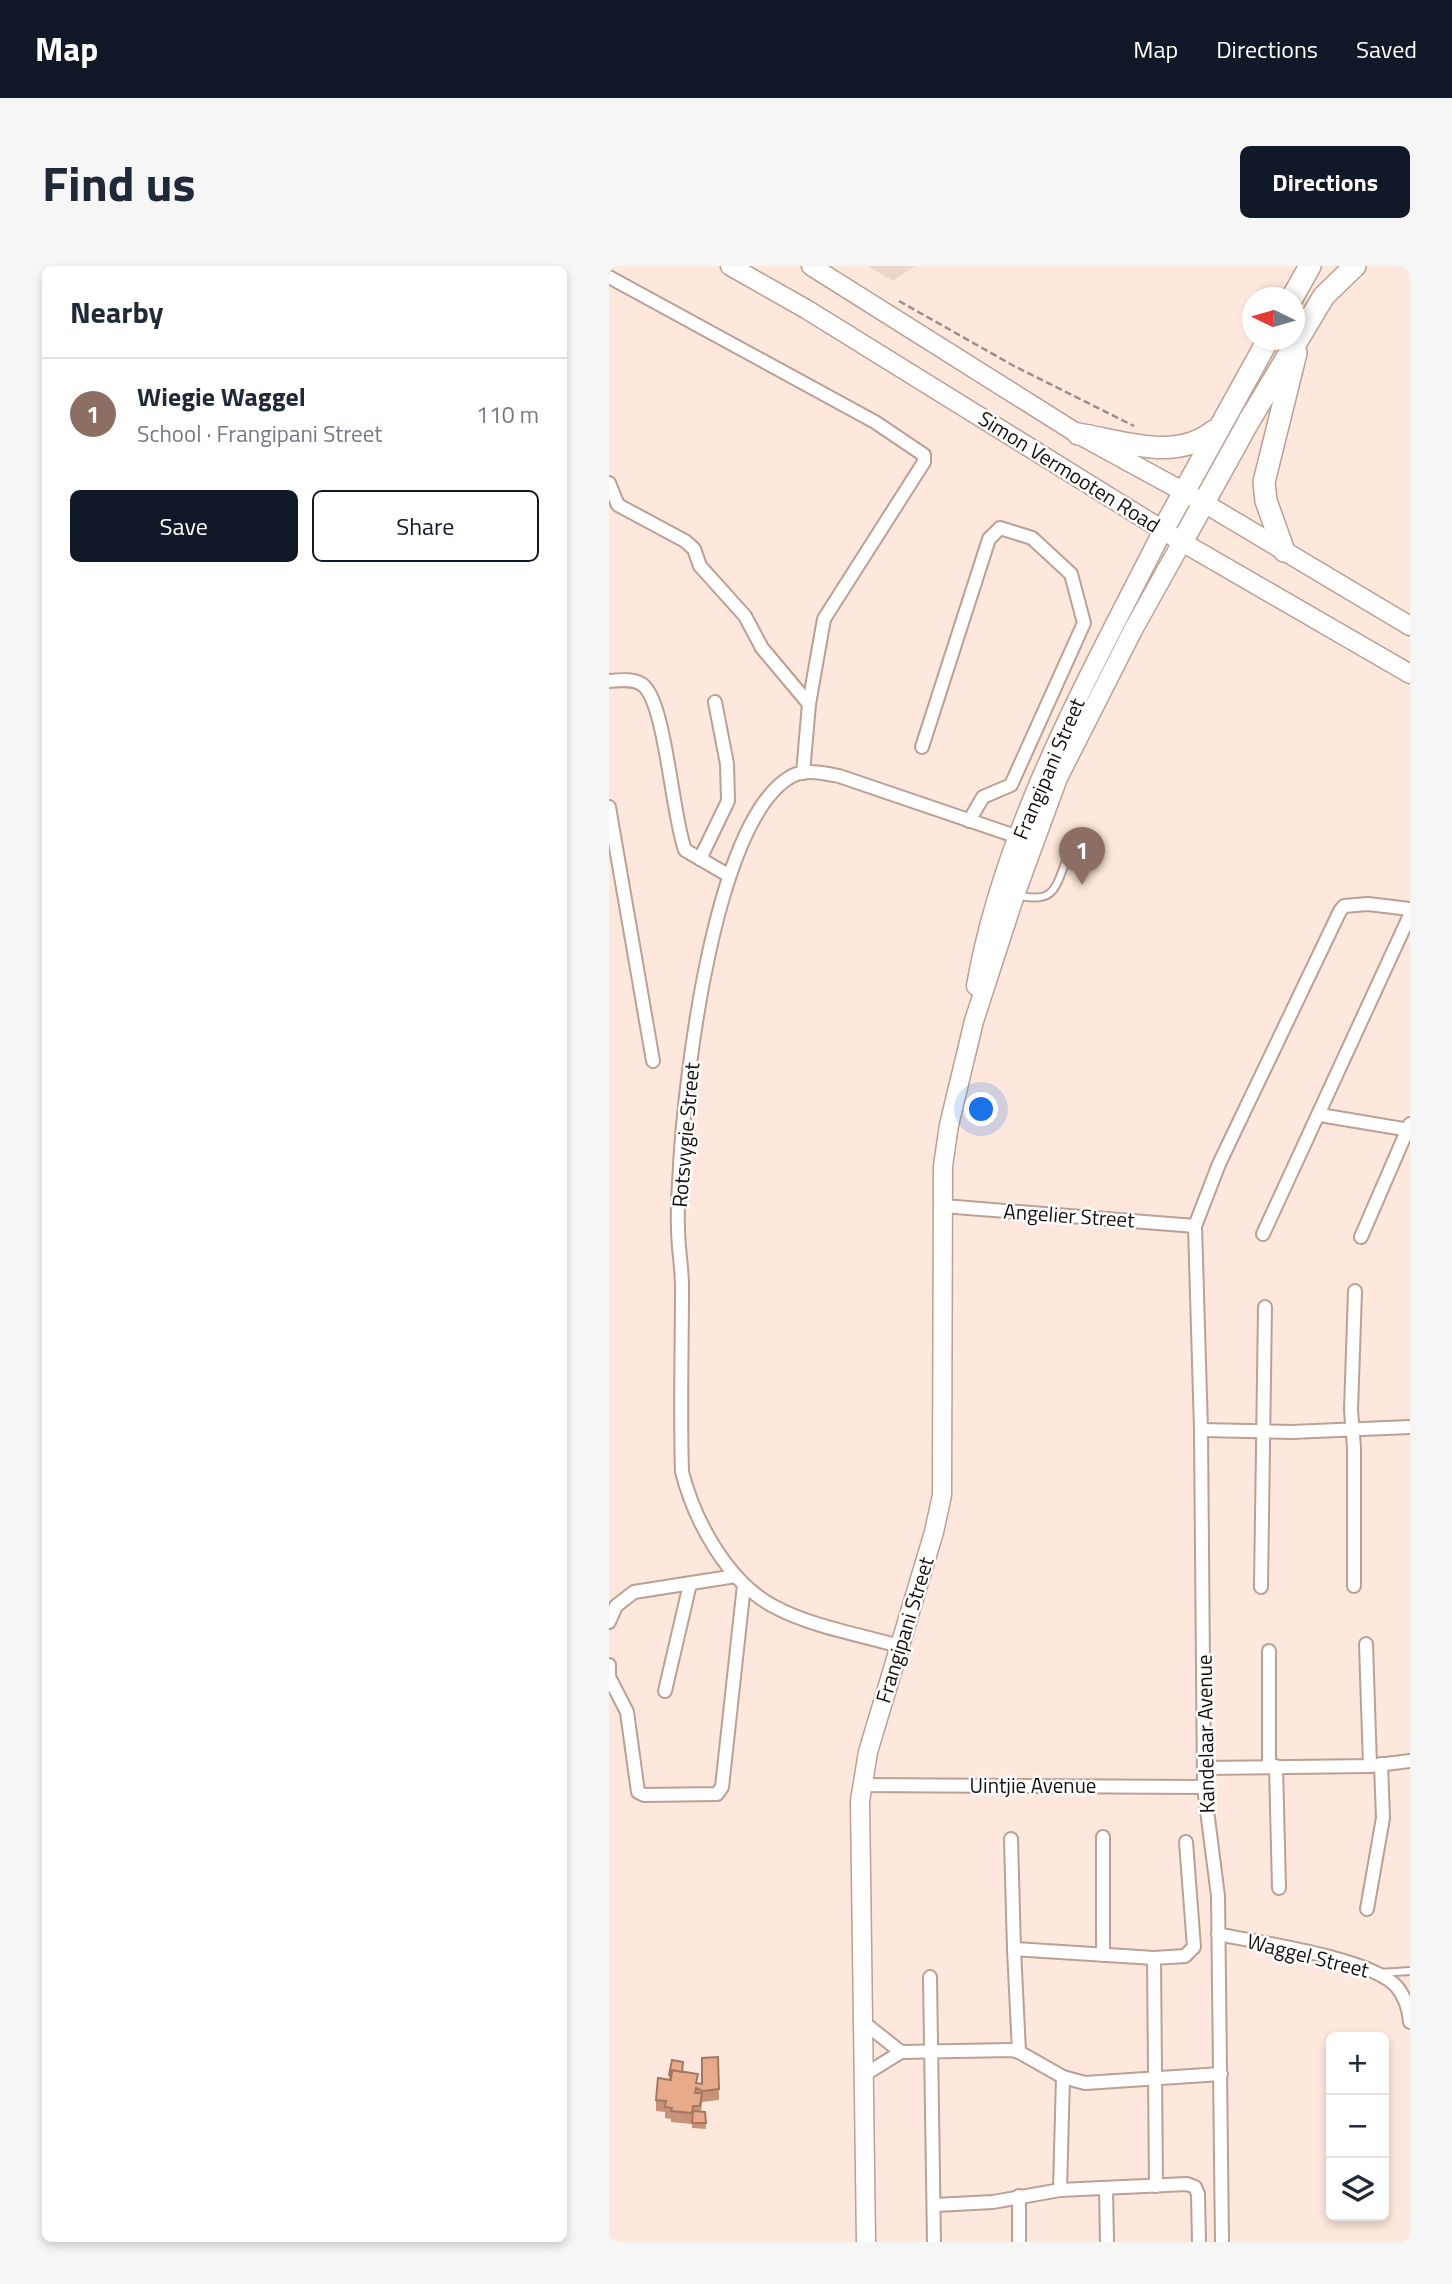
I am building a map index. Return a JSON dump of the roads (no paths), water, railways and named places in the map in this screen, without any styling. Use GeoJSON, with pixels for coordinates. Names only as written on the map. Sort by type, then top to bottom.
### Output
{"type":"FeatureCollection","features":[{"type":"Feature","properties":{"kind":"highway"},"geometry":{"type":"LineString","coordinates":[[1298,287],[1310,266]]}},
{"type":"Feature","properties":{"kind":"highway"},"geometry":{"type":"LineString","coordinates":[[1305,327],[1324,296],[1355,266]]}},
{"type":"Feature","properties":{"kind":"highway"},"geometry":{"type":"LineString","coordinates":[[1163,530],[1182,491],[1262,350]]}},
{"type":"Feature","properties":{"kind":"highway"},"geometry":{"type":"LineString","coordinates":[[1182,542],[1292,350]]}},
{"type":"Feature","properties":{"kind":"highway"},"geometry":{"type":"LineString","coordinates":[[1284,551],[1266,501],[1264,482],[1296,350]]}},
{"type":"Feature","properties":{"kind":"highway"},"geometry":{"type":"LineString","coordinates":[[1078,433],[1170,449],[1196,443],[1219,427]]}},
{"type":"Feature","properties":{"kind":"street","name":"Simon Vermooten Road"},"geometry":{"type":"LineString","coordinates":[[730,266],[806,309],[1182,542],[1410,674]]}},
{"type":"Feature","properties":{"kind":"street","name":"Simon Vermooten Road"},"geometry":{"type":"LineString","coordinates":[[810,266],[1078,433],[1204,503],[1410,626]]}},
{"type":"Feature","properties":{"kind":"street"},"geometry":{"type":"LineString","coordinates":[[609,277],[863,415],[924,455],[925,462],[827,611],[810,704],[803,773],[839,776],[1026,840]]}},
{"type":"Feature","properties":{"kind":"street"},"geometry":{"type":"LineString","coordinates":[[609,483],[618,505],[685,541],[694,549],[700,566],[745,616],[762,648],[810,704]]}},
{"type":"Feature","properties":{"kind":"street"},"geometry":{"type":"LineString","coordinates":[[922,747],[989,539],[1000,528],[1033,538],[1071,574],[1084,623],[1011,785],[983,797],[969,821]]}},
{"type":"Feature","properties":{"kind":"street","name":"Frangipani Street"},"geometry":{"type":"LineString","coordinates":[[974,1021],[976,988],[982,957],[1026,840],[1054,750],[1163,530]]}},
{"type":"Feature","properties":{"kind":"street","name":"Frangipani Street"},"geometry":{"type":"LineString","coordinates":[[866,2242],[859,1819],[861,1786],[868,1752],[935,1532],[944,1479],[940,1286],[947,1133],[974,1021],[1015,895],[1026,840],[1133,630],[1182,542]]}},
{"type":"Feature","properties":{"kind":"street"},"geometry":{"type":"LineString","coordinates":[[609,681],[640,682],[647,688],[661,732],[680,837],[685,850],[728,875]]}},
{"type":"Feature","properties":{"kind":"street"},"geometry":{"type":"LineString","coordinates":[[700,859],[728,801],[727,764],[715,702]]}},
{"type":"Feature","properties":{"kind":"street","name":"Rotsvygie Street"},"geometry":{"type":"LineString","coordinates":[[803,773],[781,784],[750,826],[728,875],[701,998],[680,1163],[678,1228],[683,1283],[682,1472],[705,1528],[740,1580],[782,1611],[899,1646]]}},
{"type":"Feature","properties":{"kind":"street"},"geometry":{"type":"LineString","coordinates":[[609,807],[653,1061]]}},
{"type":"Feature","properties":{"kind":"street"},"geometry":{"type":"LineString","coordinates":[[1195,1226],[1219,1164],[1340,911],[1344,906],[1355,903],[1410,909]]}},
{"type":"Feature","properties":{"kind":"street"},"geometry":{"type":"LineString","coordinates":[[1263,1234],[1409,921]]}},
{"type":"Feature","properties":{"kind":"street"},"geometry":{"type":"LineString","coordinates":[[1320,1115],[1409,1128],[1361,1237]]}},
{"type":"Feature","properties":{"kind":"street","name":"Angelier Street"},"geometry":{"type":"LineString","coordinates":[[943,1206],[1195,1226]]}},
{"type":"Feature","properties":{"kind":"street","name":"Kandelaar Avenue"},"geometry":{"type":"LineString","coordinates":[[1195,1226],[1201,1430],[1204,1787],[1218,1896],[1222,2242]]}},
{"type":"Feature","properties":{"kind":"street"},"geometry":{"type":"LineString","coordinates":[[1354,1586],[1355,1291]]}},
{"type":"Feature","properties":{"kind":"street"},"geometry":{"type":"LineString","coordinates":[[1261,1587],[1261,1431],[1265,1307]]}},
{"type":"Feature","properties":{"kind":"street"},"geometry":{"type":"LineString","coordinates":[[1201,1430],[1353,1430],[1410,1427]]}},
{"type":"Feature","properties":{"kind":"street"},"geometry":{"type":"LineString","coordinates":[[609,1622],[616,1606],[634,1592],[740,1580],[722,1787],[717,1794],[644,1795],[638,1792],[627,1712],[609,1677],[609,1665]]}},
{"type":"Feature","properties":{"kind":"street"},"geometry":{"type":"LineString","coordinates":[[665,1691],[690,1584]]}},
{"type":"Feature","properties":{"kind":"street"},"geometry":{"type":"LineString","coordinates":[[1366,1644],[1375,1765],[1383,1818],[1367,1909]]}},
{"type":"Feature","properties":{"kind":"street"},"geometry":{"type":"LineString","coordinates":[[1269,1651],[1279,1888]]}},
{"type":"Feature","properties":{"kind":"street"},"geometry":{"type":"LineString","coordinates":[[1204,1768],[1375,1765],[1410,1761]]}},
{"type":"Feature","properties":{"kind":"street","name":"Uintjie Avenue"},"geometry":{"type":"LineString","coordinates":[[861,1786],[1204,1787]]}},
{"type":"Feature","properties":{"kind":"street"},"geometry":{"type":"LineString","coordinates":[[1103,1837],[1103,1955]]}},
{"type":"Feature","properties":{"kind":"street"},"geometry":{"type":"LineString","coordinates":[[1011,1839],[1019,2052]]}},
{"type":"Feature","properties":{"kind":"street"},"geometry":{"type":"LineString","coordinates":[[1014,1949],[1154,1958],[1185,1956],[1194,1947],[1186,1842]]}},
{"type":"Feature","properties":{"kind":"street","name":"Waggel Street"},"geometry":{"type":"LineString","coordinates":[[1219,1934],[1342,1961],[1377,1973],[1397,1988],[1405,2001],[1410,2022]]}},
{"type":"Feature","properties":{"kind":"street"},"geometry":{"type":"LineString","coordinates":[[1154,1958],[1156,2186]]}},
{"type":"Feature","properties":{"kind":"street"},"geometry":{"type":"LineString","coordinates":[[930,1977],[934,2242]]}},
{"type":"Feature","properties":{"kind":"street"},"geometry":{"type":"LineString","coordinates":[[863,2022],[901,2052]]}},
{"type":"Feature","properties":{"kind":"street"},"geometry":{"type":"LineString","coordinates":[[864,2075],[901,2052],[1019,2052],[1063,2077],[1085,2083],[1221,2074]]}},
{"type":"Feature","properties":{"kind":"street"},"geometry":{"type":"LineString","coordinates":[[1060,2190],[1063,2077]]}},
{"type":"Feature","properties":{"kind":"street"},"geometry":{"type":"LineString","coordinates":[[935,2205],[993,2202],[1060,2190],[1187,2184],[1195,2187],[1198,2194],[1199,2242]]}},
{"type":"Feature","properties":{"kind":"street"},"geometry":{"type":"LineString","coordinates":[[1106,2188],[1107,2242]]}},
{"type":"Feature","properties":{"kind":"street"},"geometry":{"type":"LineString","coordinates":[[1019,2196],[1019,2242]]}},
{"type":"Feature","properties":{"kind":"lane"},"geometry":{"type":"LineString","coordinates":[[1015,895],[1044,899],[1052,891],[1069,854]]}},
{"type":"Feature","properties":{"kind":"lane"},"geometry":{"type":"LineString","coordinates":[[1377,1973],[1410,1971]]}},
{"type":"Feature","properties":{"kind":"place","name":"Wiegie Waggel"},"geometry":{"type":"Point","coordinates":[1082,885]}}]}
